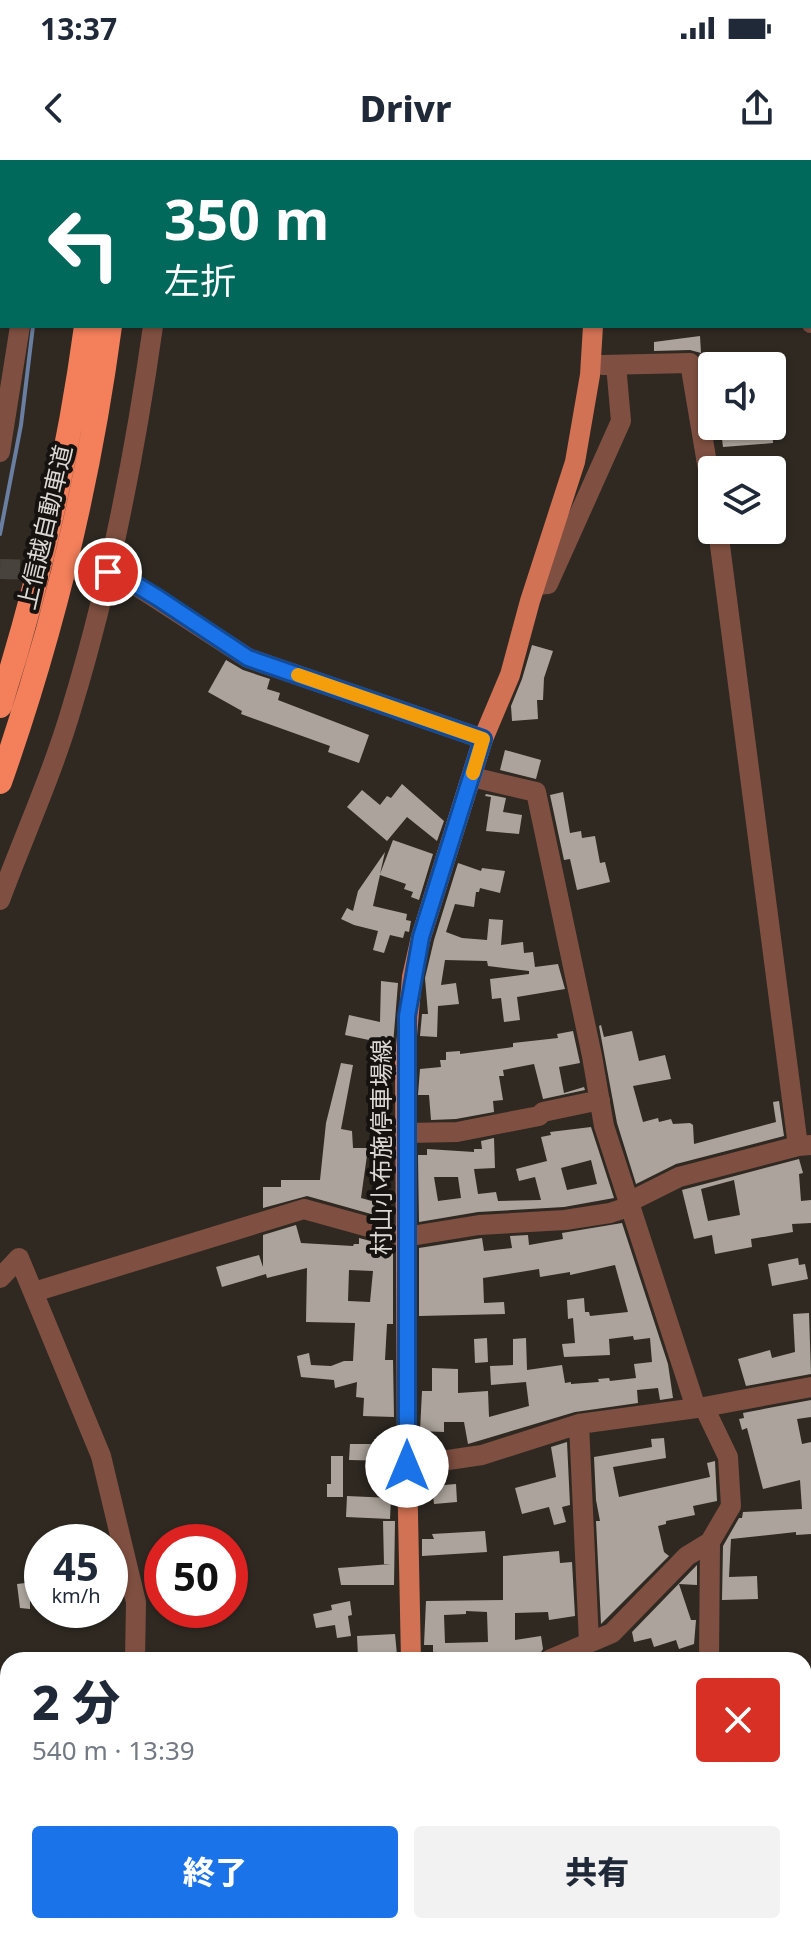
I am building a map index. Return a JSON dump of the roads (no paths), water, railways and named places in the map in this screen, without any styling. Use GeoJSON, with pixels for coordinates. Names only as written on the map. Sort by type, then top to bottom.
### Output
{"type":"FeatureCollection","features":[{"type":"Feature","properties":{"kind":"highway","name":"上信越自動車道"},"geometry":{"type":"LineString","coordinates":[[0,706],[52,523],[86,328]]}},
{"type":"Feature","properties":{"kind":"highway","name":"上信越自動車道"},"geometry":{"type":"LineString","coordinates":[[0,782],[40,660],[76,526],[97,419],[110,328]]}},
{"type":"Feature","properties":{"kind":"main road","name":"村山小布施停車場線"},"geometry":{"type":"LineString","coordinates":[[411,1652],[405,1059],[412,977],[421,937],[483,739],[510,675],[575,462],[591,366],[593,328]]}},
{"type":"Feature","properties":{"kind":"street"},"geometry":{"type":"LineString","coordinates":[[0,452],[20,328]]}},
{"type":"Feature","properties":{"kind":"street"},"geometry":{"type":"LineString","coordinates":[[0,900],[72,709],[137,437],[153,328]]}},
{"type":"Feature","properties":{"kind":"street"},"geometry":{"type":"LineString","coordinates":[[591,366],[690,363],[706,456]]}},
{"type":"Feature","properties":{"kind":"street"},"geometry":{"type":"LineString","coordinates":[[536,585],[548,584],[621,421],[616,365]]}},
{"type":"Feature","properties":{"kind":"street"},"geometry":{"type":"LineString","coordinates":[[34,1292],[304,1209],[405,1237],[479,1225],[565,1220],[610,1213],[679,1177],[804,1146],[720,544]]}},
{"type":"Feature","properties":{"kind":"street"},"geometry":{"type":"LineString","coordinates":[[103,571],[120,575],[248,658],[483,739]]}},
{"type":"Feature","properties":{"kind":"street"},"geometry":{"type":"LineString","coordinates":[[472,777],[536,792],[604,1126],[628,1205],[700,1407],[728,1457],[731,1506],[710,1542],[687,1556],[612,1633],[567,1652]]}},
{"type":"Feature","properties":{"kind":"street"},"geometry":{"type":"LineString","coordinates":[[407,1133],[457,1132],[600,1100]]}},
{"type":"Feature","properties":{"kind":"street"},"geometry":{"type":"LineString","coordinates":[[0,1278],[19,1258],[101,1456],[136,1602],[135,1652]]}},
{"type":"Feature","properties":{"kind":"street"},"geometry":{"type":"LineString","coordinates":[[407,1466],[482,1455],[579,1424],[811,1387]]}},
{"type":"Feature","properties":{"kind":"street"},"geometry":{"type":"LineString","coordinates":[[579,1424],[589,1642]]}},
{"type":"Feature","properties":{"kind":"street"},"geometry":{"type":"LineString","coordinates":[[709,1652],[710,1542]]}},
{"type":"Feature","properties":{"kind":"waterway"},"geometry":{"type":"LineString","coordinates":[[0,534],[21,425],[33,328]]}},
{"type":"Feature","properties":{"kind":"tunnel"},"geometry":{"type":"LineString","coordinates":[[0,569],[99,571]]}}]}
